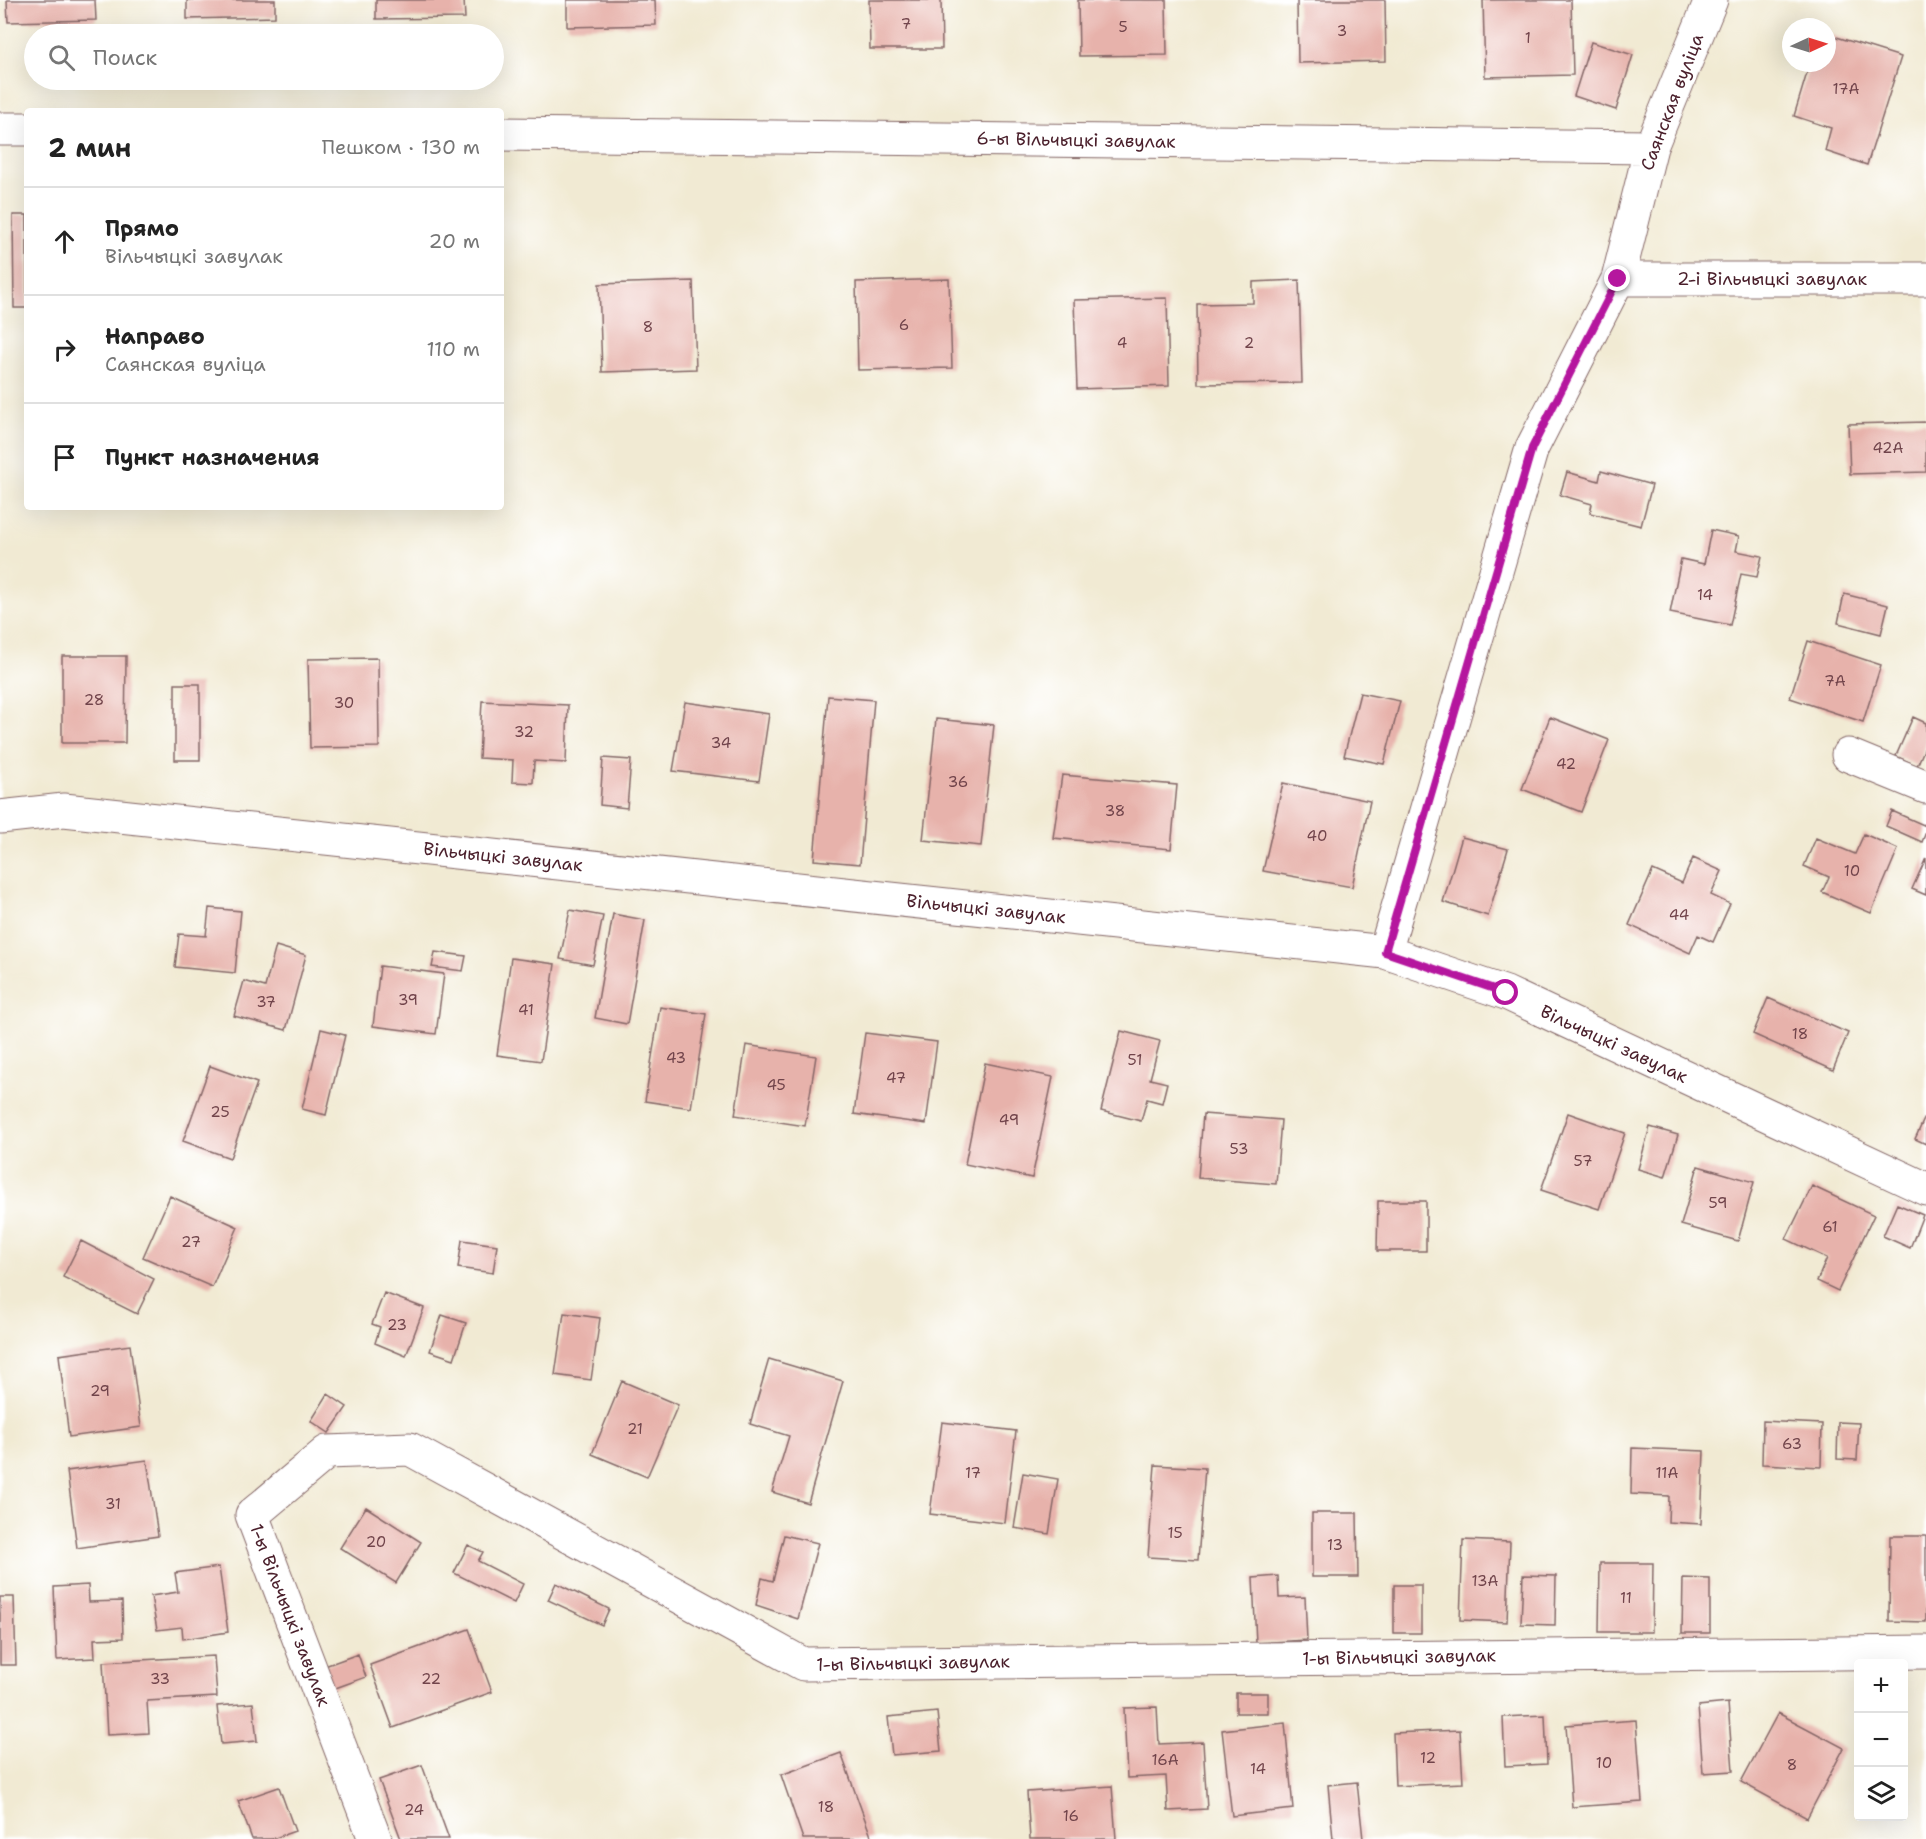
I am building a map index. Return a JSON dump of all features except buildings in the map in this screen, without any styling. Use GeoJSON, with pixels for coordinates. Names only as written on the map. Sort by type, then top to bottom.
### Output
{"type":"FeatureCollection","features":[{"type":"Feature","properties":{"kind":"street","name":"Саянская вуліца"},"geometry":{"type":"LineString","coordinates":[[1385,952],[1532,448],[1618,279],[1651,147],[1711,0]]}},
{"type":"Feature","properties":{"kind":"street"},"geometry":{"type":"LineString","coordinates":[[0,129],[24,129]]}},
{"type":"Feature","properties":{"kind":"street","name":"6-ы Вільчыцкі завулак"},"geometry":{"type":"LineString","coordinates":[[504,134],[1651,147]]}},
{"type":"Feature","properties":{"kind":"street","name":"2-і Вільчыцкі завулак"},"geometry":{"type":"LineString","coordinates":[[1618,279],[1926,279]]}},
{"type":"Feature","properties":{"kind":"street"},"geometry":{"type":"LineString","coordinates":[[1848,755],[1926,787]]}},
{"type":"Feature","properties":{"kind":"street","name":"Вільчыцкі завулак"},"geometry":{"type":"LineString","coordinates":[[0,817],[64,810],[1385,952],[1506,993],[1926,1189]]}},
{"type":"Feature","properties":{"kind":"street","name":"1-ы Вільчыцкі завулак"},"geometry":{"type":"LineString","coordinates":[[375,1839],[252,1515],[327,1452],[410,1449],[803,1664],[1926,1652]]}},
{"type":"Feature","properties":{"kind":"route"},"geometry":{"type":"LineString","coordinates":[[1506,993],[1385,952],[1532,448],[1618,279]]}}]}
